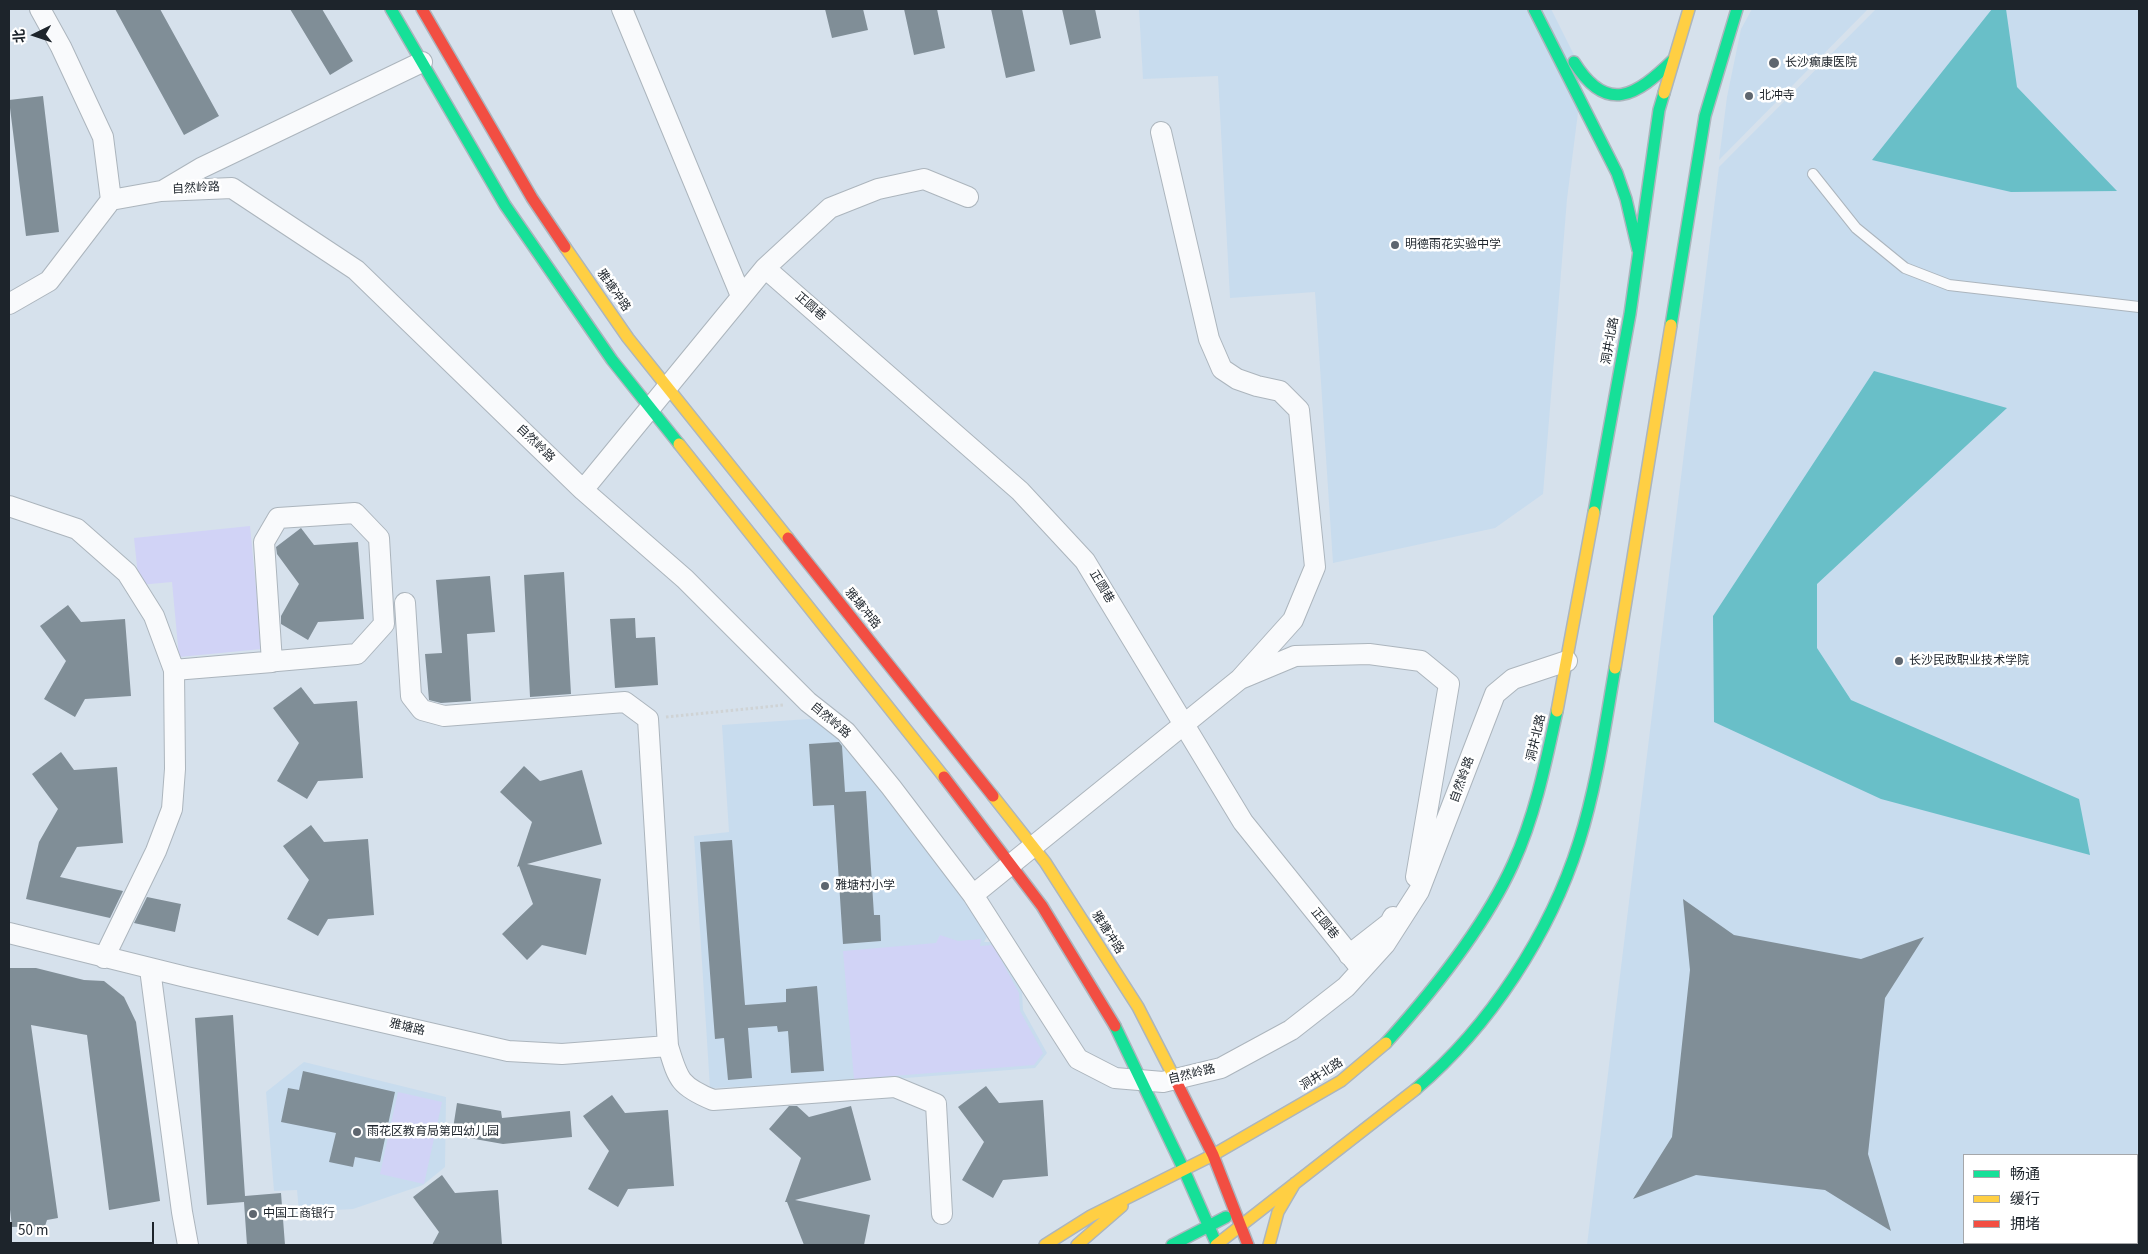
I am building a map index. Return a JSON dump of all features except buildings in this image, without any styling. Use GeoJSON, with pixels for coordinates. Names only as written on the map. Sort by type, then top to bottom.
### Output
{"type":"FeatureCollection","features":[{"type":"Feature","properties":{"kind":"street"},"geometry":{"type":"LineString","coordinates":[[9,304],[49,280],[111,200],[103,137],[61,47],[40,9]]}},
{"type":"Feature","properties":{"kind":"street"},"geometry":{"type":"LineString","coordinates":[[391,9],[505,205],[612,360],[961,798],[1042,906],[1111,1017],[1184,1170],[1217,1245],[1295,1182],[1391,1109],[1430,1076],[1466,1040],[1512,980],[1543,927],[1569,870],[1588,810],[1602,747],[1705,116],[1737,9]]}},
{"type":"Feature","properties":{"kind":"street","name":"雅塘冲路"},"geometry":{"type":"LineString","coordinates":[[422,9],[532,198],[628,338],[1045,862],[1138,1006],[1213,1155],[1248,1245]]}},
{"type":"Feature","properties":{"kind":"street"},"geometry":{"type":"LineString","coordinates":[[622,9],[741,296]]}},
{"type":"Feature","properties":{"kind":"street"},"geometry":{"type":"LineString","coordinates":[[1534,9],[1617,174],[1626,199],[1637,242],[1638,264]]}},
{"type":"Feature","properties":{"kind":"street"},"geometry":{"type":"LineString","coordinates":[[1547,9],[1580,76],[1589,86],[1601,93],[1624,94],[1636,91],[1658,75],[1673,60]]}},
{"type":"Feature","properties":{"kind":"street","name":"洞井北路"},"geometry":{"type":"LineString","coordinates":[[1045,1245],[1091,1216],[1213,1155],[1341,1081],[1384,1046],[1427,998],[1489,909],[1513,864],[1530,818],[1549,749],[1567,662],[1638,264],[1659,110],[1689,9]]}},
{"type":"Feature","properties":{"kind":"street"},"geometry":{"type":"LineString","coordinates":[[161,191],[201,168],[422,62]]}},
{"type":"Feature","properties":{"kind":"street"},"geometry":{"type":"LineString","coordinates":[[973,895],[1240,679],[1293,620],[1314,568],[1299,410],[1280,390],[1257,386],[1237,379],[1222,369],[1209,339],[1161,132]]}},
{"type":"Feature","properties":{"kind":"street"},"geometry":{"type":"LineString","coordinates":[[583,490],[765,268],[830,208],[878,188],[924,179],[968,198]]}},
{"type":"Feature","properties":{"kind":"street","name":"自然岭路"},"geometry":{"type":"LineString","coordinates":[[111,200],[161,191],[232,188],[356,270],[583,490],[685,579],[808,702],[846,732],[891,787],[973,895],[1078,1059],[1115,1078],[1163,1082],[1221,1068],[1290,1030],[1346,987],[1356,962],[1385,944],[1419,891],[1495,694],[1513,679],[1567,662]]}},
{"type":"Feature","properties":{"kind":"street","name":"正圆巷"},"geometry":{"type":"LineString","coordinates":[[765,268],[1020,491],[1085,561],[1243,822],[1356,962]]}},
{"type":"Feature","properties":{"kind":"street"},"geometry":{"type":"LineString","coordinates":[[9,506],[77,529],[127,573],[154,616],[174,670],[175,769],[172,809],[156,851],[104,958]]}},
{"type":"Feature","properties":{"kind":"street"},"geometry":{"type":"LineString","coordinates":[[174,670],[272,662],[357,654],[384,624],[380,538],[355,513],[278,518],[264,542],[272,662]]}},
{"type":"Feature","properties":{"kind":"street"},"geometry":{"type":"LineString","coordinates":[[405,603],[411,696],[422,710],[444,716],[624,702],[648,719],[668,1046],[678,1078],[692,1091],[713,1100],[895,1087],[936,1104],[942,1214]]}},
{"type":"Feature","properties":{"kind":"street"},"geometry":{"type":"LineString","coordinates":[[1240,679],[1295,656],[1369,654],[1421,661],[1449,684],[1414,885],[1390,923],[1356,962]]}},
{"type":"Feature","properties":{"kind":"street","name":"雅塘路"},"geometry":{"type":"LineString","coordinates":[[9,933],[150,969],[508,1051],[562,1054],[668,1046]]}},
{"type":"Feature","properties":{"kind":"street"},"geometry":{"type":"LineString","coordinates":[[150,969],[188,1245]]}},
{"type":"Feature","properties":{"kind":"street"},"geometry":{"type":"LineString","coordinates":[[1172,1245],[1295,1182]]}},
{"type":"Feature","properties":{"kind":"street"},"geometry":{"type":"LineString","coordinates":[[1269,1245],[1280,1205],[1295,1182]]}},
{"type":"Feature","properties":{"kind":"street"},"geometry":{"type":"LineString","coordinates":[[1077,1245],[1136,1193]]}},
{"type":"Feature","properties":{"kind":"lane"},"geometry":{"type":"LineString","coordinates":[[1813,174],[1856,228],[1904,268],[1949,285],[2139,306]]}},
{"type":"Feature","properties":{"kind":"path"},"geometry":{"type":"LineString","coordinates":[[648,719],[808,702]]}},
{"type":"Feature","properties":{"kind":"shaded area","name":"明德雨花实验中学"},"geometry":{"type":"Polygon","coordinates":[[[1139,9],[1551,9],[1583,73],[1567,199],[1543,494],[1495,528],[1333,563],[1315,292],[1230,298],[1218,76],[1143,79],[1139,9]]]}},
{"type":"Feature","properties":{"kind":"shaded area","name":"长沙癫康医院"},"geometry":{"type":"Polygon","coordinates":[[[1752,9],[1868,9],[1719,160],[1727,97],[1741,29],[1752,9]]]}},
{"type":"Feature","properties":{"kind":"shaded area","name":"长沙民政职业技术学院"},"geometry":{"type":"Polygon","coordinates":[[[1876,9],[2139,9],[2139,1245],[1587,1245],[1719,167],[1876,9]]]}},
{"type":"Feature","properties":{"kind":"shaded area"},"geometry":{"type":"Polygon","coordinates":[[[1992,9],[2006,9],[2017,87],[2117,191],[2011,192],[1872,160],[1992,9]]]}},
{"type":"Feature","properties":{"kind":"shaded area"},"geometry":{"type":"Polygon","coordinates":[[[1874,371],[2007,408],[1817,584],[1817,648],[1851,700],[2079,799],[2090,855],[1881,799],[1714,722],[1713,616],[1874,371]]]}},
{"type":"Feature","properties":{"kind":"shaded area"},"geometry":{"type":"Polygon","coordinates":[[[250,526],[262,649],[179,657],[172,582],[139,585],[134,538],[250,526]]]}},
{"type":"Feature","properties":{"kind":"shaded area","name":"雅塘村小学"},"geometry":{"type":"Polygon","coordinates":[[[823,718],[868,766],[988,935],[984,942],[995,942],[1022,992],[1023,1010],[1047,1053],[1035,1068],[854,1082],[710,1088],[694,836],[729,832],[722,725],[823,718]]]}},
{"type":"Feature","properties":{"kind":"shaded area"},"geometry":{"type":"Polygon","coordinates":[[[940,935],[958,941],[981,939],[980,946],[993,945],[1019,993],[1020,1011],[1043,1053],[1034,1065],[854,1079],[843,951],[936,943],[940,935]]]}},
{"type":"Feature","properties":{"kind":"shaded area","name":"雨花区教育局第四幼儿园"},"geometry":{"type":"Polygon","coordinates":[[[304,1062],[446,1097],[445,1167],[423,1185],[353,1209],[299,1212],[297,1190],[274,1191],[266,1092],[304,1062]]]}},
{"type":"Feature","properties":{"kind":"shaded area"},"geometry":{"type":"Polygon","coordinates":[[[398,1092],[442,1102],[424,1184],[380,1174],[398,1092]]]}},
{"type":"Feature","properties":{"kind":"traffic: fast"},"geometry":{"type":"LineString","coordinates":[[391,9],[505,205],[612,360],[679,444]]}},
{"type":"Feature","properties":{"kind":"traffic: fast"},"geometry":{"type":"LineString","coordinates":[[1534,9],[1617,173],[1626,199],[1638,250]]}},
{"type":"Feature","properties":{"kind":"traffic: fast"},"geometry":{"type":"LineString","coordinates":[[1671,325],[1705,116],[1737,9]]}},
{"type":"Feature","properties":{"kind":"traffic: fast"},"geometry":{"type":"LineString","coordinates":[[1574,62],[1586,79],[1598,89],[1610,94],[1622,94],[1647,83],[1673,60]]}},
{"type":"Feature","properties":{"kind":"traffic: fast"},"geometry":{"type":"LineString","coordinates":[[1594,512],[1630,314],[1659,110],[1664,93]]}},
{"type":"Feature","properties":{"kind":"traffic: fast"},"geometry":{"type":"LineString","coordinates":[[1416,1089],[1469,1037],[1492,1007],[1514,976],[1552,911],[1579,842],[1591,799],[1615,668]]}},
{"type":"Feature","properties":{"kind":"traffic: fast"},"geometry":{"type":"LineString","coordinates":[[1386,1043],[1439,981],[1472,935],[1501,888],[1528,827],[1557,711]]}},
{"type":"Feature","properties":{"kind":"traffic: fast"},"geometry":{"type":"LineString","coordinates":[[1115,1026],[1184,1170],[1217,1245]]}},
{"type":"Feature","properties":{"kind":"traffic: fast"},"geometry":{"type":"LineString","coordinates":[[1172,1245],[1226,1217]]}},
{"type":"Feature","properties":{"kind":"traffic: slow"},"geometry":{"type":"LineString","coordinates":[[1664,93],[1689,9]]}},
{"type":"Feature","properties":{"kind":"traffic: slow"},"geometry":{"type":"LineString","coordinates":[[565,247],[628,338],[788,538]]}},
{"type":"Feature","properties":{"kind":"traffic: slow"},"geometry":{"type":"LineString","coordinates":[[1615,668],[1671,325]]}},
{"type":"Feature","properties":{"kind":"traffic: slow"},"geometry":{"type":"LineString","coordinates":[[679,444],[944,777]]}},
{"type":"Feature","properties":{"kind":"traffic: slow"},"geometry":{"type":"LineString","coordinates":[[1557,711],[1594,512]]}},
{"type":"Feature","properties":{"kind":"traffic: slow"},"geometry":{"type":"LineString","coordinates":[[993,796],[1045,862],[1138,1007],[1175,1079]]}},
{"type":"Feature","properties":{"kind":"traffic: slow"},"geometry":{"type":"LineString","coordinates":[[1045,1245],[1091,1216],[1213,1155],[1341,1081],[1386,1043]]}},
{"type":"Feature","properties":{"kind":"traffic: slow"},"geometry":{"type":"LineString","coordinates":[[1216,1245],[1416,1089]]}},
{"type":"Feature","properties":{"kind":"traffic: slow"},"geometry":{"type":"LineString","coordinates":[[1269,1245],[1278,1212],[1295,1183]]}},
{"type":"Feature","properties":{"kind":"traffic: slow"},"geometry":{"type":"LineString","coordinates":[[1077,1245],[1122,1206]]}},
{"type":"Feature","properties":{"kind":"traffic: jam"},"geometry":{"type":"LineString","coordinates":[[422,9],[532,198],[565,247]]}},
{"type":"Feature","properties":{"kind":"traffic: jam"},"geometry":{"type":"LineString","coordinates":[[788,538],[993,796]]}},
{"type":"Feature","properties":{"kind":"traffic: jam"},"geometry":{"type":"LineString","coordinates":[[944,777],[1042,906],[1115,1026]]}},
{"type":"Feature","properties":{"kind":"traffic: jam"},"geometry":{"type":"LineString","coordinates":[[1175,1079],[1213,1155],[1248,1245]]}},
{"type":"Feature","properties":{"kind":"place","name":"长沙癫康医院"},"geometry":{"type":"Point","coordinates":[1774,63]}},
{"type":"Feature","properties":{"kind":"place","name":"北冲寺"},"geometry":{"type":"Point","coordinates":[1749,96]}},
{"type":"Feature","properties":{"kind":"place","name":"明德雨花实验中学"},"geometry":{"type":"Point","coordinates":[1395,245]}},
{"type":"Feature","properties":{"kind":"place","name":"长沙民政职业技术学院"},"geometry":{"type":"Point","coordinates":[1899,661]}},
{"type":"Feature","properties":{"kind":"place","name":"雅塘村小学"},"geometry":{"type":"Point","coordinates":[825,886]}},
{"type":"Feature","properties":{"kind":"place","name":"雨花区教育局第四幼儿园"},"geometry":{"type":"Point","coordinates":[357,1132]}},
{"type":"Feature","properties":{"kind":"place","name":"中国工商银行"},"geometry":{"type":"Point","coordinates":[253,1214]}}]}
